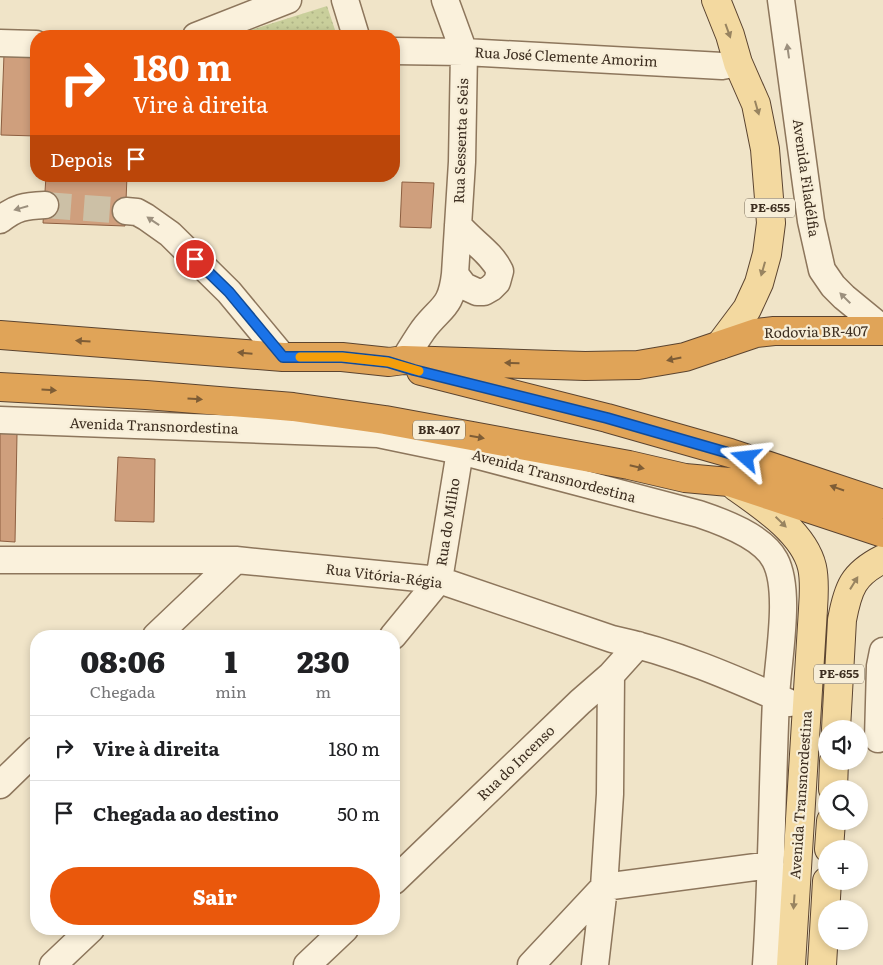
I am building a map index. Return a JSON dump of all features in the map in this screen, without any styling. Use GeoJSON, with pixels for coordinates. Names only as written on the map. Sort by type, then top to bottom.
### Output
{"type":"FeatureCollection","features":[{"type":"Feature","properties":{"kind":"highway","name":"Rodovia BR-407"},"geometry":{"type":"LineString","coordinates":[[396,361],[586,366],[638,365],[685,357],[756,333],[774,331],[883,330]]}},
{"type":"Feature","properties":{"kind":"highway"},"geometry":{"type":"LineString","coordinates":[[0,335],[283,357],[342,357],[396,361],[414,370],[607,418],[720,451],[810,478],[883,504]]}},
{"type":"Feature","properties":{"kind":"highway","name":"BR-407"},"geometry":{"type":"LineString","coordinates":[[0,387],[146,395],[294,407],[386,420],[629,465],[685,478],[729,482],[883,533]]}},
{"type":"Feature","properties":{"kind":"main road","name":"PE-655"},"geometry":{"type":"LineString","coordinates":[[716,0],[730,34],[738,63],[756,104],[765,149],[771,223],[767,254],[759,283],[747,310],[720,345]]}},
{"type":"Feature","properties":{"kind":"main road","name":"Avenida Transnordestina"},"geometry":{"type":"LineString","coordinates":[[729,482],[761,504],[792,532],[806,551],[812,567],[814,594],[791,965]]}},
{"type":"Feature","properties":{"kind":"main road","name":"PE-655"},"geometry":{"type":"LineString","coordinates":[[854,720],[842,620],[850,588],[856,578],[868,567],[883,559]]}},
{"type":"Feature","properties":{"kind":"main road"},"geometry":{"type":"LineString","coordinates":[[822,965],[826,890]]}},
{"type":"Feature","properties":{"kind":"street"},"geometry":{"type":"LineString","coordinates":[[211,30],[288,0]]}},
{"type":"Feature","properties":{"kind":"street"},"geometry":{"type":"LineString","coordinates":[[346,0],[354,30]]}},
{"type":"Feature","properties":{"kind":"street","name":"Rua Sessenta e Seis"},"geometry":{"type":"LineString","coordinates":[[396,361],[443,309],[454,289],[462,162],[464,52],[445,0]]}},
{"type":"Feature","properties":{"kind":"street","name":"Avenida Filadélfia"},"geometry":{"type":"LineString","coordinates":[[781,0],[811,221],[822,270],[844,297],[883,330]]}},
{"type":"Feature","properties":{"kind":"street"},"geometry":{"type":"LineString","coordinates":[[0,43],[30,44]]}},
{"type":"Feature","properties":{"kind":"street","name":"Rua José Clemente Amorim"},"geometry":{"type":"LineString","coordinates":[[400,51],[464,52],[722,66],[738,63]]}},
{"type":"Feature","properties":{"kind":"street"},"geometry":{"type":"LineString","coordinates":[[0,220],[11,211],[24,206],[45,205]]}},
{"type":"Feature","properties":{"kind":"street"},"geometry":{"type":"LineString","coordinates":[[126,211],[137,212],[170,234],[229,292],[283,357]]}},
{"type":"Feature","properties":{"kind":"street"},"geometry":{"type":"LineString","coordinates":[[456,274],[464,286],[477,292],[484,292],[497,282],[500,271],[492,257],[464,232],[458,224]]}},
{"type":"Feature","properties":{"kind":"street","name":"Avenida Transnordestina"},"geometry":{"type":"LineString","coordinates":[[0,420],[378,434],[460,451],[699,514],[724,522],[742,531],[763,547],[775,560],[784,587],[776,697],[766,965]]}},
{"type":"Feature","properties":{"kind":"street","name":"Rua do Milho"},"geometry":{"type":"LineString","coordinates":[[398,630],[439,580],[460,451]]}},
{"type":"Feature","properties":{"kind":"street","name":"Rua Vitória-Régia"},"geometry":{"type":"LineString","coordinates":[[0,560],[236,560],[439,580],[612,639],[638,645],[723,674],[807,710]]}},
{"type":"Feature","properties":{"kind":"street"},"geometry":{"type":"LineString","coordinates":[[162,630],[236,560]]}},
{"type":"Feature","properties":{"kind":"street","name":"Rua do Incenso"},"geometry":{"type":"LineString","coordinates":[[400,876],[573,709],[611,675],[638,645]]}},
{"type":"Feature","properties":{"kind":"street"},"geometry":{"type":"LineString","coordinates":[[861,720],[880,666],[883,651]]}},
{"type":"Feature","properties":{"kind":"street"},"geometry":{"type":"LineString","coordinates":[[595,965],[604,887],[610,794],[611,675]]}},
{"type":"Feature","properties":{"kind":"street"},"geometry":{"type":"LineString","coordinates":[[0,785],[30,756]]}},
{"type":"Feature","properties":{"kind":"street"},"geometry":{"type":"LineString","coordinates":[[531,965],[604,887],[771,866]]}},
{"type":"Feature","properties":{"kind":"street"},"geometry":{"type":"LineString","coordinates":[[54,965],[85,935]]}},
{"type":"Feature","properties":{"kind":"street"},"geometry":{"type":"LineString","coordinates":[[307,965],[339,935]]}},
{"type":"Feature","properties":{"kind":"green space"},"geometry":{"type":"Polygon","coordinates":[[[327,6],[335,30],[251,30],[327,6]]]}},
{"type":"Feature","properties":{"kind":"building"},"geometry":{"type":"Polygon","coordinates":[[[4,54],[30,55],[30,136],[1,135],[4,54]]]}},
{"type":"Feature","properties":{"kind":"building"},"geometry":{"type":"Polygon","coordinates":[[[46,182],[127,182],[125,226],[43,223],[46,182]]]}},
{"type":"Feature","properties":{"kind":"building"},"geometry":{"type":"Polygon","coordinates":[[[402,182],[434,183],[431,228],[400,227],[402,182]]]}},
{"type":"Feature","properties":{"kind":"building"},"geometry":{"type":"Polygon","coordinates":[[[0,432],[17,434],[15,542],[0,541],[0,432]]]}},
{"type":"Feature","properties":{"kind":"building"},"geometry":{"type":"Polygon","coordinates":[[[118,457],[155,459],[154,522],[115,521],[118,457]]]}},
{"type":"Feature","properties":{"kind":"tunnel"},"geometry":{"type":"LineString","coordinates":[[45,205],[126,211]]}},
{"type":"Feature","properties":{"kind":"slow traffic"},"geometry":{"type":"LineString","coordinates":[[300,357],[342,357],[388,362],[419,371]]}},
{"type":"Feature","properties":{"kind":"route"},"geometry":{"type":"LineString","coordinates":[[195,259],[229,292],[283,357],[342,357],[388,362],[607,418],[746,458]]}}]}
